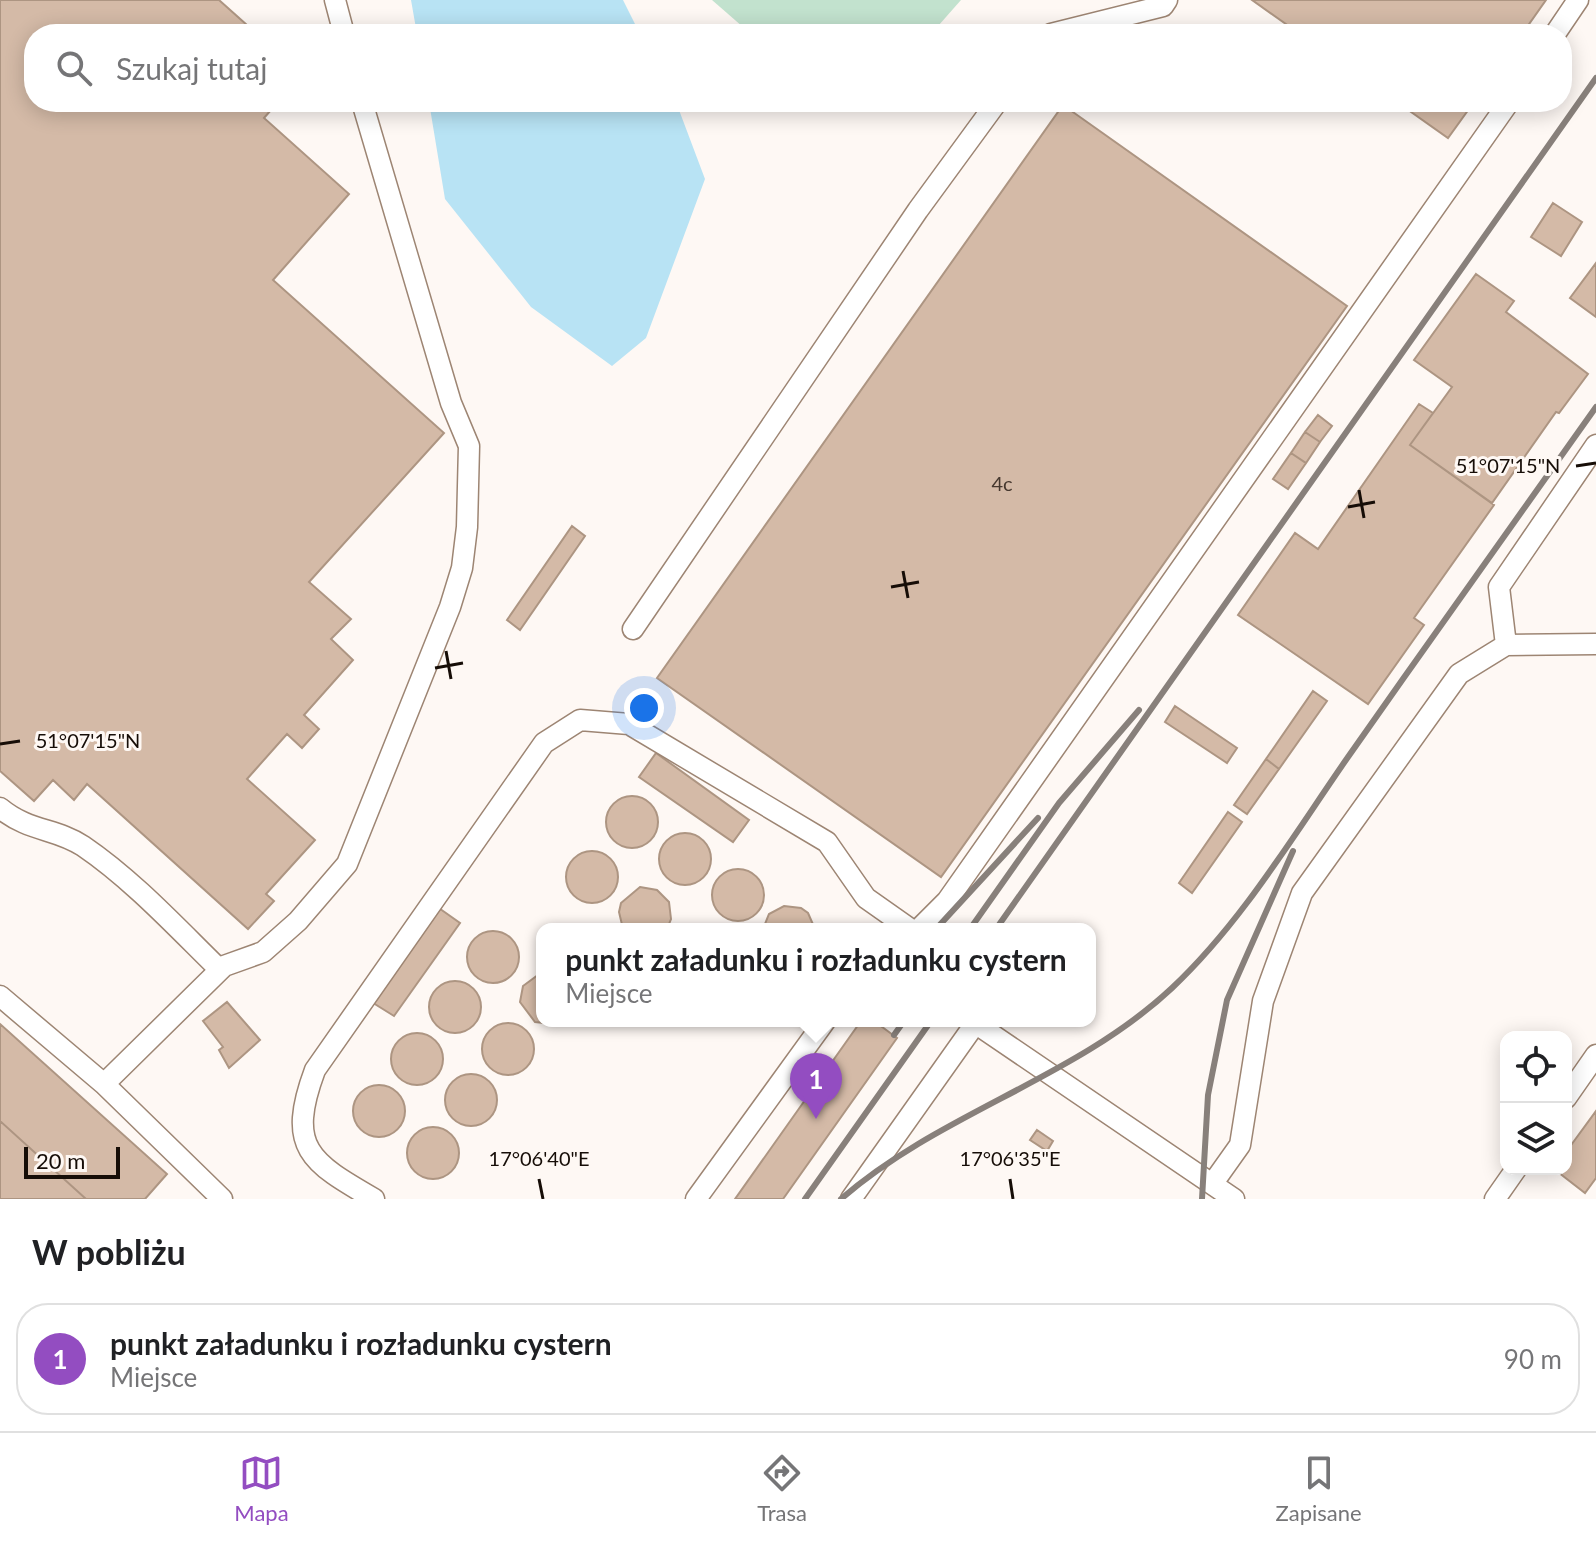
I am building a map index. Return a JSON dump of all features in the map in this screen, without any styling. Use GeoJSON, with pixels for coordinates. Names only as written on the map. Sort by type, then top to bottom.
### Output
{"type":"FeatureCollection","features":[{"type":"Feature","properties":{"kind":"lane"},"geometry":{"type":"LineString","coordinates":[[335,0],[341,24]]}},
{"type":"Feature","properties":{"kind":"lane"},"geometry":{"type":"LineString","coordinates":[[1091,24],[1163,6],[1167,0]]}},
{"type":"Feature","properties":{"kind":"lane"},"geometry":{"type":"LineString","coordinates":[[1562,24],[1578,0]]}},
{"type":"Feature","properties":{"kind":"lane"},"geometry":{"type":"LineString","coordinates":[[104,1084],[220,970],[263,952],[298,921],[347,864],[450,607],[462,568],[467,527],[469,446],[437,359],[365,112]]}},
{"type":"Feature","properties":{"kind":"lane"},"geometry":{"type":"LineString","coordinates":[[633,629],[918,210],[990,112]]}},
{"type":"Feature","properties":{"kind":"lane"},"geometry":{"type":"LineString","coordinates":[[925,923],[947,901],[1502,112]]}},
{"type":"Feature","properties":{"kind":"lane"},"geometry":{"type":"LineString","coordinates":[[1506,645],[1499,587],[1596,445]]}},
{"type":"Feature","properties":{"kind":"lane"},"geometry":{"type":"LineString","coordinates":[[1213,1183],[1240,1145],[1263,1001],[1302,893],[1459,674],[1506,645],[1596,644]]}},
{"type":"Feature","properties":{"kind":"lane"},"geometry":{"type":"LineString","coordinates":[[374,1199],[324,1170],[309,1148],[301,1113],[315,1070],[544,743],[580,720],[629,724],[827,842],[866,898],[901,923]]}},
{"type":"Feature","properties":{"kind":"lane"},"geometry":{"type":"LineString","coordinates":[[0,808],[14,820],[82,845],[164,915],[220,970]]}},
{"type":"Feature","properties":{"kind":"lane"},"geometry":{"type":"LineString","coordinates":[[0,996],[104,1084],[222,1199]]}},
{"type":"Feature","properties":{"kind":"lane"},"geometry":{"type":"LineString","coordinates":[[696,1199],[821,1027]]}},
{"type":"Feature","properties":{"kind":"lane"},"geometry":{"type":"LineString","coordinates":[[851,1199],[970,1027]]}},
{"type":"Feature","properties":{"kind":"lane"},"geometry":{"type":"LineString","coordinates":[[980,1027],[1234,1199]]}},
{"type":"Feature","properties":{"kind":"lane"},"geometry":{"type":"LineString","coordinates":[[1572,1089],[1596,1055]]}},
{"type":"Feature","properties":{"kind":"lane"},"geometry":{"type":"LineString","coordinates":[[1495,1199],[1512,1175]]}},
{"type":"Feature","properties":{"kind":"green space"},"geometry":{"type":"Polygon","coordinates":[[[712,0],[961,0],[940,24],[740,24],[712,0]]]}},
{"type":"Feature","properties":{"kind":"water"},"geometry":{"type":"Polygon","coordinates":[[[411,0],[623,0],[635,24],[415,24],[411,0]]]}},
{"type":"Feature","properties":{"kind":"water"},"geometry":{"type":"Polygon","coordinates":[[[431,112],[680,112],[705,179],[646,338],[612,366],[531,307],[445,199],[431,112]]]}},
{"type":"Feature","properties":{"kind":"building"},"geometry":{"type":"Polygon","coordinates":[[[0,0],[219,0],[246,24],[24,24],[24,112],[269,112],[264,118],[349,194],[273,280],[444,433],[309,582],[351,619],[331,639],[353,660],[304,715],[319,729],[302,748],[287,734],[247,779],[315,840],[266,894],[274,901],[248,929],[87,784],[74,800],[53,780],[34,801],[0,771],[0,0]]]}},
{"type":"Feature","properties":{"kind":"building"},"geometry":{"type":"Polygon","coordinates":[[[1252,0],[1546,0],[1529,24],[1286,24],[1252,0]]]}},
{"type":"Feature","properties":{"kind":"building"},"geometry":{"type":"Polygon","coordinates":[[[1058,112],[1073,112],[1347,306],[941,877],[657,678],[1058,112]]]}},
{"type":"Feature","properties":{"kind":"building"},"geometry":{"type":"Polygon","coordinates":[[[1411,112],[1467,112],[1448,138],[1411,112]]]}},
{"type":"Feature","properties":{"kind":"building"},"geometry":{"type":"Polygon","coordinates":[[[1553,203],[1582,222],[1561,256],[1531,237],[1553,203]]]}},
{"type":"Feature","properties":{"kind":"building"},"geometry":{"type":"Polygon","coordinates":[[[1596,263],[1596,317],[1570,298],[1596,263]]]}},
{"type":"Feature","properties":{"kind":"building"},"geometry":{"type":"Polygon","coordinates":[[[1476,274],[1514,301],[1506,312],[1588,374],[1559,413],[1556,412],[1492,503],[1410,445],[1452,387],[1414,360],[1476,274]]]}},
{"type":"Feature","properties":{"kind":"building"},"geometry":{"type":"Polygon","coordinates":[[[1419,404],[1433,413],[1410,445],[1494,505],[1414,618],[1424,625],[1368,704],[1238,615],[1295,533],[1318,549],[1419,404]]]}},
{"type":"Feature","properties":{"kind":"building"},"geometry":{"type":"Polygon","coordinates":[[[1318,415],[1332,426],[1320,442],[1305,432],[1318,415]]]}},
{"type":"Feature","properties":{"kind":"building"},"geometry":{"type":"Polygon","coordinates":[[[1305,432],[1320,442],[1306,463],[1291,453],[1305,432]]]}},
{"type":"Feature","properties":{"kind":"building"},"geometry":{"type":"Polygon","coordinates":[[[1291,453],[1306,463],[1288,489],[1273,479],[1291,453]]]}},
{"type":"Feature","properties":{"kind":"building"},"geometry":{"type":"Polygon","coordinates":[[[572,526],[585,536],[520,630],[507,620],[572,526]]]}},
{"type":"Feature","properties":{"kind":"building"},"geometry":{"type":"Polygon","coordinates":[[[1313,691],[1327,701],[1279,769],[1266,759],[1313,691]]]}},
{"type":"Feature","properties":{"kind":"building"},"geometry":{"type":"Polygon","coordinates":[[[1175,706],[1237,748],[1227,763],[1165,722],[1175,706]]]}},
{"type":"Feature","properties":{"kind":"building"},"geometry":{"type":"Polygon","coordinates":[[[656,753],[749,820],[733,842],[639,777],[656,753]]]}},
{"type":"Feature","properties":{"kind":"building"},"geometry":{"type":"Polygon","coordinates":[[[1266,759],[1279,769],[1247,814],[1234,805],[1266,759]]]}},
{"type":"Feature","properties":{"kind":"building"},"geometry":{"type":"Polygon","coordinates":[[[632,796],[651,803],[658,822],[651,841],[632,848],[613,841],[606,822],[613,803],[632,796]]]}},
{"type":"Feature","properties":{"kind":"building"},"geometry":{"type":"Polygon","coordinates":[[[1228,812],[1242,822],[1192,893],[1179,883],[1228,812]]]}},
{"type":"Feature","properties":{"kind":"building"},"geometry":{"type":"Polygon","coordinates":[[[685,833],[704,840],[711,859],[704,878],[685,885],[666,878],[659,859],[666,840],[685,833]]]}},
{"type":"Feature","properties":{"kind":"building"},"geometry":{"type":"Polygon","coordinates":[[[592,851],[611,858],[618,877],[611,896],[592,903],[573,896],[566,877],[573,858],[592,851]]]}},
{"type":"Feature","properties":{"kind":"building"},"geometry":{"type":"Polygon","coordinates":[[[738,869],[757,876],[764,895],[757,914],[738,921],[719,914],[712,895],[719,876],[738,869]]]}},
{"type":"Feature","properties":{"kind":"building"},"geometry":{"type":"Polygon","coordinates":[[[640,887],[657,890],[669,902],[671,919],[669,923],[622,923],[621,903],[640,887]]]}},
{"type":"Feature","properties":{"kind":"building"},"geometry":{"type":"Polygon","coordinates":[[[436,906],[460,923],[394,1016],[370,1001],[436,906]]]}},
{"type":"Feature","properties":{"kind":"building"},"geometry":{"type":"Polygon","coordinates":[[[784,906],[801,908],[808,913],[812,923],[765,923],[769,914],[784,906]]]}},
{"type":"Feature","properties":{"kind":"building"},"geometry":{"type":"Polygon","coordinates":[[[493,931],[512,938],[519,957],[512,976],[493,983],[474,976],[467,957],[474,938],[493,931]]]}},
{"type":"Feature","properties":{"kind":"building"},"geometry":{"type":"Polygon","coordinates":[[[536,976],[536,1022],[520,1002],[523,986],[536,976]]]}},
{"type":"Feature","properties":{"kind":"building"},"geometry":{"type":"Polygon","coordinates":[[[455,981],[474,988],[481,1007],[474,1026],[455,1033],[436,1026],[429,1007],[436,988],[455,981]]]}},
{"type":"Feature","properties":{"kind":"building"},"geometry":{"type":"Polygon","coordinates":[[[227,1002],[260,1040],[229,1068],[219,1050],[223,1047],[203,1021],[227,1002]]]}},
{"type":"Feature","properties":{"kind":"building"},"geometry":{"type":"Polygon","coordinates":[[[508,1023],[527,1030],[534,1049],[527,1068],[508,1075],[489,1068],[482,1049],[489,1030],[508,1023]]]}},
{"type":"Feature","properties":{"kind":"building"},"geometry":{"type":"Polygon","coordinates":[[[0,1024],[167,1174],[145,1199],[86,1199],[0,1121],[0,1024]]]}},
{"type":"Feature","properties":{"kind":"building"},"geometry":{"type":"Polygon","coordinates":[[[857,1027],[882,1027],[897,1038],[783,1199],[735,1199],[857,1027]]]}},
{"type":"Feature","properties":{"kind":"building"},"geometry":{"type":"Polygon","coordinates":[[[417,1033],[436,1040],[443,1059],[436,1078],[417,1085],[398,1078],[391,1059],[398,1040],[417,1033]]]}},
{"type":"Feature","properties":{"kind":"building"},"geometry":{"type":"Polygon","coordinates":[[[471,1074],[490,1081],[497,1100],[490,1119],[471,1126],[452,1119],[445,1100],[452,1081],[471,1074]]]}},
{"type":"Feature","properties":{"kind":"building"},"geometry":{"type":"Polygon","coordinates":[[[379,1085],[398,1092],[405,1111],[398,1130],[379,1137],[360,1130],[353,1111],[360,1092],[379,1085]]]}},
{"type":"Feature","properties":{"kind":"building"},"geometry":{"type":"Polygon","coordinates":[[[1596,1111],[1596,1178],[1585,1193],[1562,1175],[1572,1175],[1572,1144],[1596,1111]]]}},
{"type":"Feature","properties":{"kind":"building"},"geometry":{"type":"Polygon","coordinates":[[[0,1121],[86,1199],[0,1199],[0,1121]]]}},
{"type":"Feature","properties":{"kind":"building"},"geometry":{"type":"Polygon","coordinates":[[[433,1127],[452,1134],[459,1153],[452,1172],[433,1179],[414,1172],[407,1153],[414,1134],[433,1127]]]}},
{"type":"Feature","properties":{"kind":"building"},"geometry":{"type":"Polygon","coordinates":[[[1037,1130],[1053,1141],[1047,1151],[1030,1140],[1037,1130]]]}},
{"type":"Feature","properties":{"kind":"railway"},"geometry":{"type":"LineString","coordinates":[[1000,923],[1596,78]]}},
{"type":"Feature","properties":{"kind":"railway"},"geometry":{"type":"LineString","coordinates":[[841,1199],[921,1142],[1051,1072],[1134,1020],[1197,962],[1266,877],[1596,407]]}},
{"type":"Feature","properties":{"kind":"railway"},"geometry":{"type":"LineString","coordinates":[[974,923],[1059,803],[1139,710]]}},
{"type":"Feature","properties":{"kind":"railway"},"geometry":{"type":"LineString","coordinates":[[942,923],[1038,818]]}},
{"type":"Feature","properties":{"kind":"railway"},"geometry":{"type":"LineString","coordinates":[[1202,1199],[1208,1095],[1227,1000],[1293,851]]}},
{"type":"Feature","properties":{"kind":"railway"},"geometry":{"type":"LineString","coordinates":[[894,1035],[900,1027]]}},
{"type":"Feature","properties":{"kind":"railway"},"geometry":{"type":"LineString","coordinates":[[805,1199],[927,1027]]}},
{"type":"Feature","properties":{"kind":"place","name":"punkt załadunku i rozładunku cystern"},"geometry":{"type":"Point","coordinates":[816,1119]}}]}
